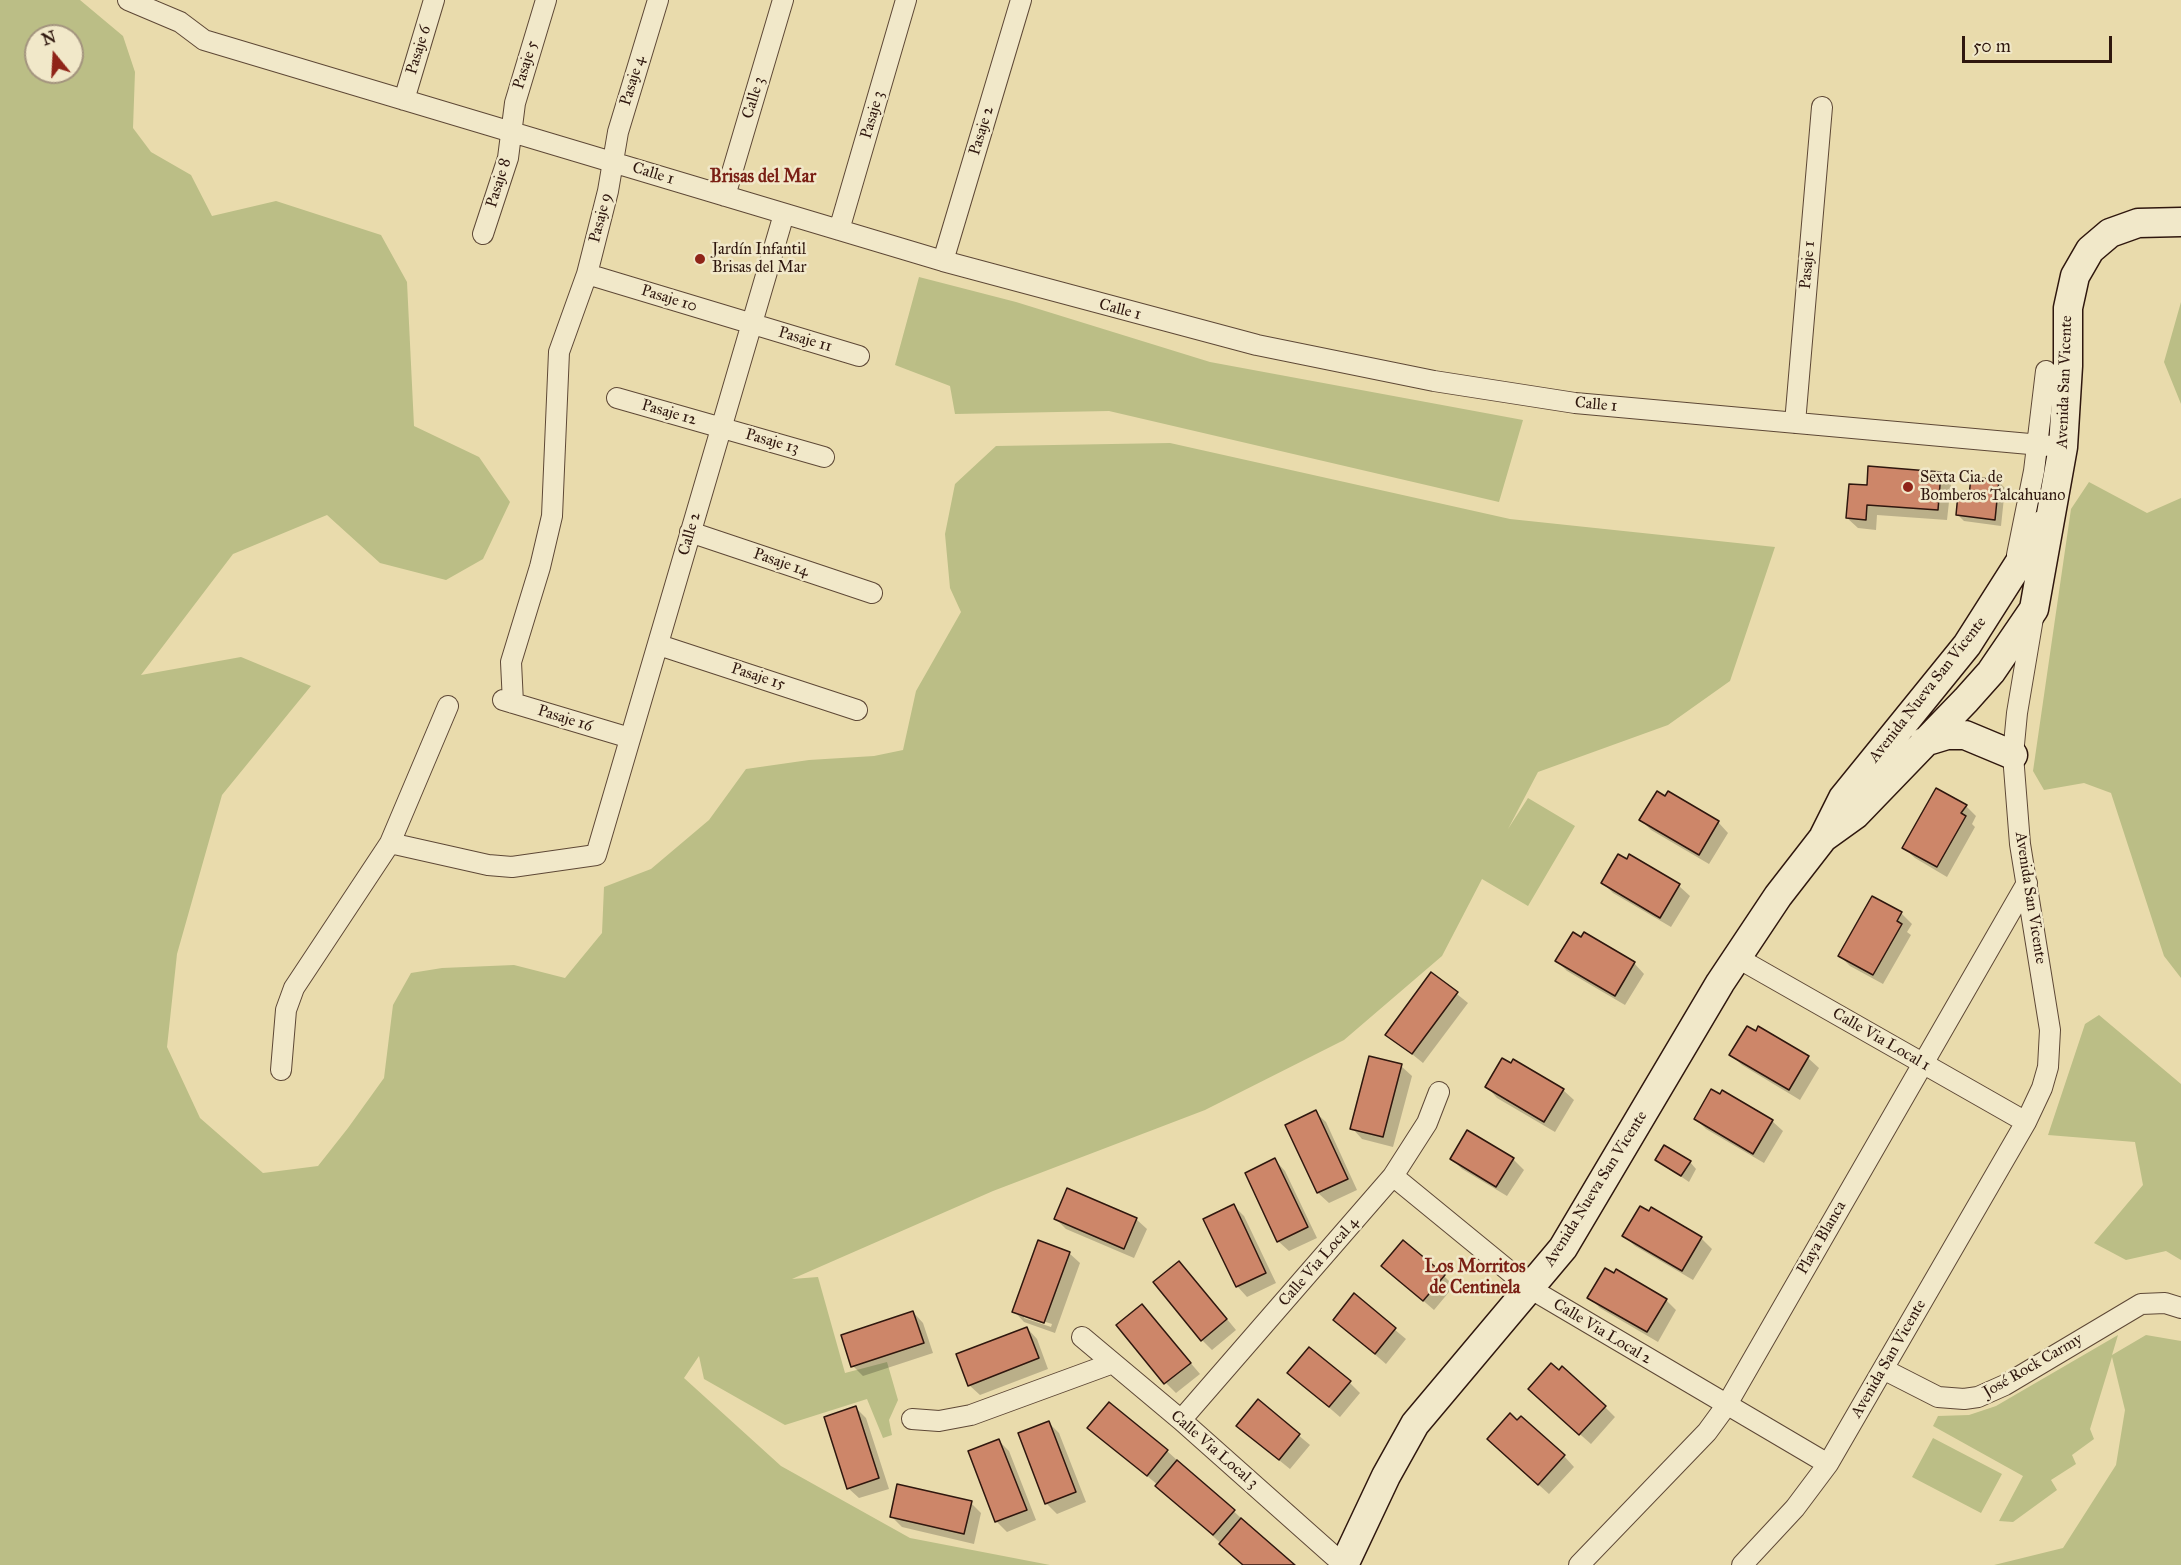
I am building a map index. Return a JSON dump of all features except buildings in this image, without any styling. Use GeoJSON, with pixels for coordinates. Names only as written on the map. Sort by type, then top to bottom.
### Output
{"type":"FeatureCollection","features":[{"type":"Feature","properties":{"kind":"street","name":"Calle 1"},"geometry":{"type":"LineString","coordinates":[[128,0],[180,22],[204,40],[404,100],[943,261],[1152,319],[1349,366],[1504,394],[1575,404],[2050,446]]}},
{"type":"Feature","properties":{"kind":"street","name":"Pasaje 6"},"geometry":{"type":"LineString","coordinates":[[404,100],[434,0]]}},
{"type":"Feature","properties":{"kind":"street","name":"Pasaje 5"},"geometry":{"type":"LineString","coordinates":[[511,132],[515,103],[546,0]]}},
{"type":"Feature","properties":{"kind":"street","name":"Pasaje 4"},"geometry":{"type":"LineString","coordinates":[[613,162],[618,132],[658,0]]}},
{"type":"Feature","properties":{"kind":"street","name":"Calle 3"},"geometry":{"type":"LineString","coordinates":[[725,196],[783,0]]}},
{"type":"Feature","properties":{"kind":"street","name":"Pasaje 3"},"geometry":{"type":"LineString","coordinates":[[839,230],[906,0]]}},
{"type":"Feature","properties":{"kind":"street","name":"Pasaje 2"},"geometry":{"type":"LineString","coordinates":[[943,261],[1021,0]]}},
{"type":"Feature","properties":{"kind":"street","name":"Pasaje 1"},"geometry":{"type":"LineString","coordinates":[[1795,423],[1822,107]]}},
{"type":"Feature","properties":{"kind":"street","name":"Pasaje 8"},"geometry":{"type":"LineString","coordinates":[[483,234],[508,158],[511,132]]}},
{"type":"Feature","properties":{"kind":"street","name":"Pasaje 9"},"geometry":{"type":"LineString","coordinates":[[507,701],[511,662],[540,567],[552,516],[559,352],[587,274],[613,162]]}},
{"type":"Feature","properties":{"kind":"street","name":"Calle 2"},"geometry":{"type":"LineString","coordinates":[[390,843],[488,865],[512,867],[596,855],[784,213]]}},
{"type":"Feature","properties":{"kind":"street","name":"Avenida San Vicente"},"geometry":{"type":"LineString","coordinates":[[1742,1565],[1795,1508],[1828,1464],[2026,1122],[2043,1088],[2050,1046],[2048,1015],[2018,824],[2013,755],[2016,713],[2053,510],[2050,446],[2068,366],[2068,308],[2073,284],[2082,260],[2099,241],[2122,227],[2154,221],[2181,222]]}},
{"type":"Feature","properties":{"kind":"street","name":"Pasaje 10"},"geometry":{"type":"LineString","coordinates":[[587,274],[752,325]]}},
{"type":"Feature","properties":{"kind":"street","name":"Pasaje 11"},"geometry":{"type":"LineString","coordinates":[[752,325],[860,356]]}},
{"type":"Feature","properties":{"kind":"street"},"geometry":{"type":"LineString","coordinates":[[2013,572],[2050,446],[2046,371]]}},
{"type":"Feature","properties":{"kind":"street","name":"Pasaje 12"},"geometry":{"type":"LineString","coordinates":[[617,398],[721,428]]}},
{"type":"Feature","properties":{"kind":"street","name":"Pasaje 13"},"geometry":{"type":"LineString","coordinates":[[721,428],[824,457]]}},
{"type":"Feature","properties":{"kind":"street","name":"Avenida Nueva San Vicente"},"geometry":{"type":"LineString","coordinates":[[1344,1565],[1386,1476],[1415,1424],[1448,1382],[1531,1289],[1563,1248],[1736,957],[1778,896],[1823,838],[1842,798],[1967,645],[2053,510]]}},
{"type":"Feature","properties":{"kind":"street","name":"Pasaje 14"},"geometry":{"type":"LineString","coordinates":[[690,532],[872,593]]}},
{"type":"Feature","properties":{"kind":"street","name":"Avenida Nueva San Vicente"},"geometry":{"type":"LineString","coordinates":[[1823,838],[1855,815],[1990,672],[2034,609]]}},
{"type":"Feature","properties":{"kind":"street","name":"Pasaje 15"},"geometry":{"type":"LineString","coordinates":[[659,645],[857,710]]}},
{"type":"Feature","properties":{"kind":"street","name":"Pasaje 16"},"geometry":{"type":"LineString","coordinates":[[507,701],[630,738]]}},
{"type":"Feature","properties":{"kind":"street"},"geometry":{"type":"LineString","coordinates":[[281,1070],[286,1010],[294,988],[390,843],[448,706]]}},
{"type":"Feature","properties":{"kind":"street"},"geometry":{"type":"LineString","coordinates":[[1924,742],[1947,735],[1965,735],[2013,755]]}},
{"type":"Feature","properties":{"kind":"street","name":"Playa Blanca"},"geometry":{"type":"LineString","coordinates":[[1579,1565],[1707,1432],[1726,1407],[2027,883]]}},
{"type":"Feature","properties":{"kind":"street","name":"Calle Via Local 1"},"geometry":{"type":"LineString","coordinates":[[1736,957],[2026,1122]]}},
{"type":"Feature","properties":{"kind":"street","name":"Calle Via Local 4"},"geometry":{"type":"LineString","coordinates":[[1181,1420],[1394,1176],[1427,1123],[1439,1092]]}},
{"type":"Feature","properties":{"kind":"street","name":"Calle Via Local 2"},"geometry":{"type":"LineString","coordinates":[[1394,1176],[1531,1289],[1726,1407],[1828,1464]]}},
{"type":"Feature","properties":{"kind":"street","name":"José Rock Carmy"},"geometry":{"type":"LineString","coordinates":[[1883,1369],[1938,1397],[1964,1399],[1978,1397],[2005,1385],[2141,1304],[2165,1303],[2181,1308]]}},
{"type":"Feature","properties":{"kind":"street","name":"Calle Via Local 3"},"geometry":{"type":"LineString","coordinates":[[1082,1337],[1181,1420],[1344,1565]]}},
{"type":"Feature","properties":{"kind":"street"},"geometry":{"type":"LineString","coordinates":[[912,1419],[939,1421],[971,1415],[1113,1363]]}},
{"type":"Feature","properties":{"kind":"green space"},"geometry":{"type":"Polygon","coordinates":[[[0,0],[80,0],[123,36],[135,72],[133,128],[151,152],[191,175],[212,216],[276,201],[381,235],[407,282],[414,426],[479,457],[510,502],[483,559],[446,580],[380,563],[327,515],[233,554],[141,675],[241,657],[311,686],[222,795],[177,954],[167,1047],[200,1118],[263,1173],[318,1166],[348,1128],[384,1078],[393,1005],[411,973],[442,968],[514,965],[565,978],[602,933],[604,887],[651,869],[709,820],[746,769],[809,760],[874,756],[903,750],[916,691],[961,612],[950,588],[945,534],[955,484],[996,446],[1170,443],[1510,519],[1775,547],[1730,681],[1668,725],[1538,772],[1508,829],[1528,798],[1575,826],[1528,906],[1482,879],[1442,956],[1344,1040],[1205,1110],[993,1191],[792,1279],[818,1277],[845,1373],[887,1362],[898,1400],[889,1420],[892,1435],[883,1438],[867,1399],[785,1425],[704,1379],[699,1356],[684,1378],[781,1466],[910,1538],[1050,1565],[0,1565],[0,0]]]}},
{"type":"Feature","properties":{"kind":"green space"},"geometry":{"type":"Polygon","coordinates":[[[919,277],[1016,302],[1210,362],[1523,420],[1499,502],[1109,411],[955,414],[950,386],[895,365],[919,277]]]}},
{"type":"Feature","properties":{"kind":"green space"},"geometry":{"type":"Polygon","coordinates":[[[2181,302],[2181,404],[2164,362],[2181,302]]]}},
{"type":"Feature","properties":{"kind":"green space"},"geometry":{"type":"Polygon","coordinates":[[[2089,482],[2147,513],[2181,498],[2181,978],[2164,956],[2111,793],[2084,783],[2044,790],[2033,771],[2071,509],[2089,482]]]}},
{"type":"Feature","properties":{"kind":"green space"},"geometry":{"type":"Polygon","coordinates":[[[2099,1015],[2181,1084],[2181,1260],[2166,1251],[2126,1260],[2094,1243],[2143,1185],[2135,1142],[2048,1135],[2085,1024],[2099,1015]]]}},
{"type":"Feature","properties":{"kind":"green space"},"geometry":{"type":"Polygon","coordinates":[[[2118,1335],[2112,1355],[2146,1335],[2181,1341],[2181,1565],[1994,1565],[2063,1548],[2116,1465],[2125,1410],[2112,1357],[2090,1429],[2094,1439],[2072,1455],[2076,1464],[2051,1480],[2057,1490],[2013,1522],[1999,1521],[2023,1476],[1933,1426],[1938,1416],[1969,1415],[1996,1406],[2118,1335]]]}},
{"type":"Feature","properties":{"kind":"green space"},"geometry":{"type":"Polygon","coordinates":[[[1933,1438],[2002,1474],[1981,1513],[1912,1477],[1933,1438]]]}},
{"type":"Feature","properties":{"kind":"place","name":"Jardín Infantil Brisas del Mar"},"geometry":{"type":"Point","coordinates":[700,259]}},
{"type":"Feature","properties":{"kind":"place","name":"Sexta Cia. de Bomberos Talcahuano"},"geometry":{"type":"Point","coordinates":[1908,487]}},
{"type":"Feature","properties":{"kind":"district","name":"Brisas del Mar"},"geometry":{"type":"Point","coordinates":[763,178]}},
{"type":"Feature","properties":{"kind":"district","name":"Los Morritos de Centinela"},"geometry":{"type":"Point","coordinates":[1475,1278]}}]}
